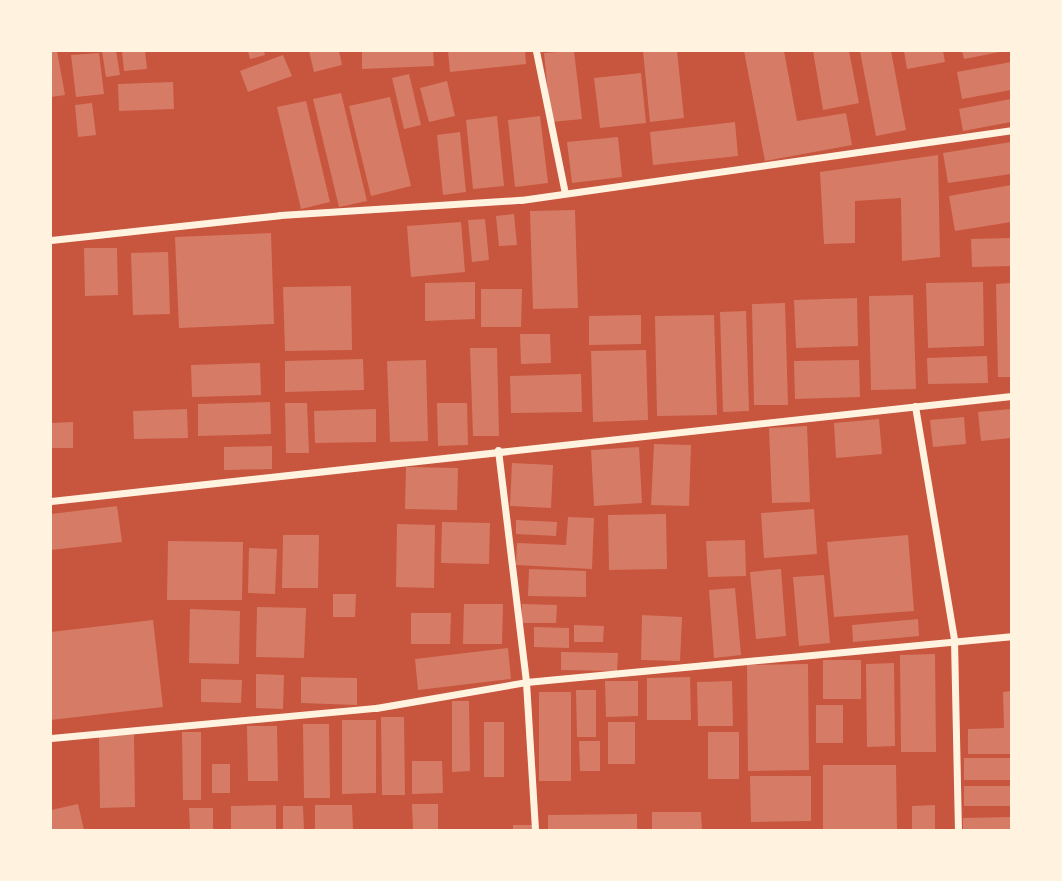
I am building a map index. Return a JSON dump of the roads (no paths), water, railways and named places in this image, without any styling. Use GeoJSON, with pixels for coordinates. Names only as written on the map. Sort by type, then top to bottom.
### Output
{"type":"FeatureCollection","features":[{"type":"Feature","properties":{"kind":"street"},"geometry":{"type":"LineString","coordinates":[[536,51],[565,193]]}},
{"type":"Feature","properties":{"kind":"street"},"geometry":{"type":"LineString","coordinates":[[51,240],[280,215],[565,193],[1011,130]]}},
{"type":"Feature","properties":{"kind":"street"},"geometry":{"type":"LineString","coordinates":[[51,501],[1011,396]]}},
{"type":"Feature","properties":{"kind":"street"},"geometry":{"type":"LineString","coordinates":[[915,406],[954,640],[958,830]]}},
{"type":"Feature","properties":{"kind":"street"},"geometry":{"type":"LineString","coordinates":[[498,450],[527,682],[536,830]]}},
{"type":"Feature","properties":{"kind":"street"},"geometry":{"type":"LineString","coordinates":[[51,738],[376,708],[527,682],[1011,636]]}}]}
